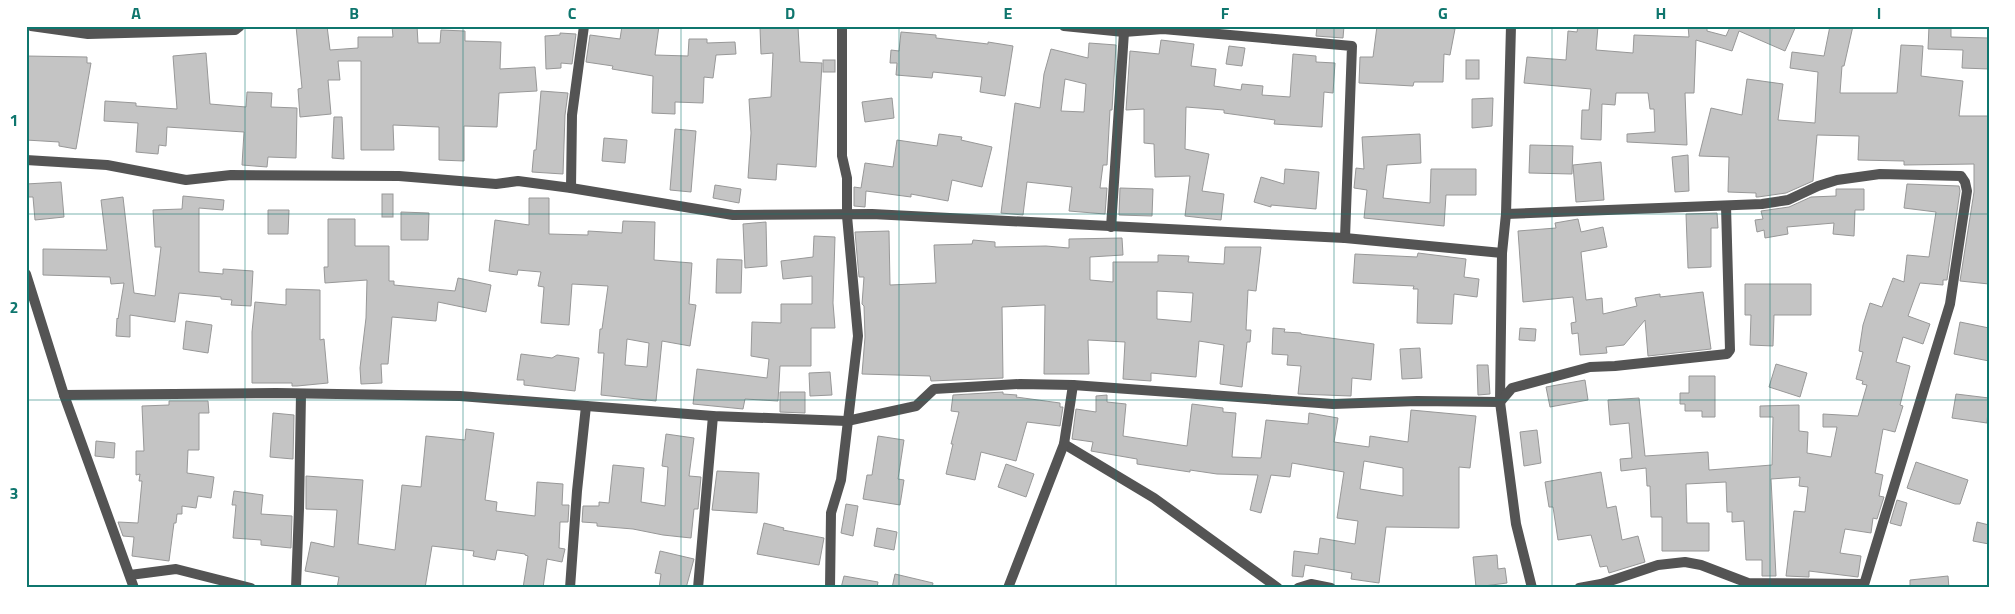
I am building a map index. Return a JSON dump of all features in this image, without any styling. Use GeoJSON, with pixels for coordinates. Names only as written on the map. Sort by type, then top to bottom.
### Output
{"type":"FeatureCollection","features":[{"type":"Feature","properties":{"kind":"street"},"geometry":{"type":"LineString","coordinates":[[30,26],[88,34],[235,30],[240,26]]}},
{"type":"Feature","properties":{"kind":"street"},"geometry":{"type":"LineString","coordinates":[[571,188],[572,115],[584,26]]}},
{"type":"Feature","properties":{"kind":"street"},"geometry":{"type":"LineString","coordinates":[[830,588],[831,514],[841,480],[858,336],[847,216],[847,178],[842,156],[842,26]]}},
{"type":"Feature","properties":{"kind":"street"},"geometry":{"type":"LineString","coordinates":[[1064,26],[1124,32],[1163,28],[1352,46],[1345,238]]}},
{"type":"Feature","properties":{"kind":"street"},"geometry":{"type":"LineString","coordinates":[[1512,26],[1506,214],[1502,253],[1500,402],[1516,524],[1532,588]]}},
{"type":"Feature","properties":{"kind":"street"},"geometry":{"type":"LineString","coordinates":[[1111,227],[1124,32]]}},
{"type":"Feature","properties":{"kind":"street"},"geometry":{"type":"LineString","coordinates":[[26,160],[107,165],[186,180],[231,174],[399,176],[496,184],[518,181],[733,215],[847,216],[872,214],[1345,238],[1502,253]]}},
{"type":"Feature","properties":{"kind":"street"},"geometry":{"type":"LineString","coordinates":[[1506,214],[1773,203],[1788,200],[1818,186],[1837,180],[1880,174],[1960,176],[1965,182],[1967,191],[1950,304],[1863,586],[1748,583],[1701,565],[1685,562],[1658,565],[1601,584],[1579,588]]}},
{"type":"Feature","properties":{"kind":"street"},"geometry":{"type":"LineString","coordinates":[[1500,402],[1512,388],[1590,367],[1727,354],[1730,350],[1726,206]]}},
{"type":"Feature","properties":{"kind":"street"},"geometry":{"type":"LineString","coordinates":[[26,274],[64,395],[134,588]]}},
{"type":"Feature","properties":{"kind":"street"},"geometry":{"type":"LineString","coordinates":[[64,395],[276,392],[460,396],[712,416],[847,421],[916,406],[934,389],[1020,384],[1073,385],[1333,404],[1417,401],[1500,402]]}},
{"type":"Feature","properties":{"kind":"street"},"geometry":{"type":"LineString","coordinates":[[1008,588],[1064,444],[1073,385]]}},
{"type":"Feature","properties":{"kind":"street"},"geometry":{"type":"LineString","coordinates":[[296,588],[301,394]]}},
{"type":"Feature","properties":{"kind":"street"},"geometry":{"type":"LineString","coordinates":[[570,588],[577,490],[586,406]]}},
{"type":"Feature","properties":{"kind":"street"},"geometry":{"type":"LineString","coordinates":[[698,588],[712,416]]}},
{"type":"Feature","properties":{"kind":"street"},"geometry":{"type":"LineString","coordinates":[[1064,444],[1154,498],[1278,588]]}},
{"type":"Feature","properties":{"kind":"street"},"geometry":{"type":"LineString","coordinates":[[130,575],[176,570],[251,588]]}},
{"type":"Feature","properties":{"kind":"street"},"geometry":{"type":"LineString","coordinates":[[1298,588],[1311,584],[1331,588]]}},
{"type":"Feature","properties":{"kind":"building"},"geometry":{"type":"Polygon","coordinates":[[[296,26],[327,26],[330,50],[358,48],[358,37],[393,37],[392,26],[417,26],[418,43],[440,43],[441,30],[465,31],[465,41],[501,42],[500,69],[535,67],[537,91],[499,93],[497,127],[464,126],[464,161],[439,160],[439,127],[393,125],[394,150],[361,150],[361,61],[338,61],[340,80],[328,80],[331,114],[300,117],[298,89],[302,88],[296,26]]]}},
{"type":"Feature","properties":{"kind":"building"},"geometry":{"type":"Polygon","coordinates":[[[622,26],[659,26],[655,55],[688,56],[689,39],[707,39],[707,43],[735,42],[736,54],[716,55],[713,78],[704,77],[703,103],[675,102],[675,114],[652,113],[653,76],[612,69],[613,66],[586,62],[590,35],[620,39],[622,26]]]}},
{"type":"Feature","properties":{"kind":"building"},"geometry":{"type":"Polygon","coordinates":[[[1317,26],[1344,26],[1343,38],[1316,36],[1317,26]]]}},
{"type":"Feature","properties":{"kind":"building"},"geometry":{"type":"Polygon","coordinates":[[[1377,26],[1439,26],[1455,29],[1450,55],[1444,54],[1443,82],[1414,82],[1413,86],[1359,83],[1360,57],[1373,57],[1377,26]]]}},
{"type":"Feature","properties":{"kind":"building"},"geometry":{"type":"Polygon","coordinates":[[[1578,26],[1598,26],[1596,50],[1633,53],[1634,35],[1689,37],[1688,26],[1707,26],[1707,31],[1726,36],[1729,26],[1796,26],[1785,51],[1739,31],[1732,51],[1696,40],[1694,93],[1685,93],[1687,145],[1627,142],[1627,134],[1655,132],[1654,109],[1650,109],[1648,93],[1616,93],[1615,105],[1602,104],[1601,140],[1581,139],[1582,110],[1589,110],[1591,89],[1524,83],[1527,57],[1566,60],[1568,31],[1577,32],[1578,26]]]}},
{"type":"Feature","properties":{"kind":"building"},"geometry":{"type":"Polygon","coordinates":[[[1830,26],[1853,26],[1844,66],[1842,66],[1840,93],[1897,93],[1901,45],[1923,46],[1921,76],[1963,81],[1959,116],[1989,116],[1989,284],[1960,281],[1974,192],[1974,164],[1904,165],[1904,161],[1858,160],[1859,136],[1817,135],[1813,181],[1786,193],[1756,197],[1756,193],[1728,192],[1729,157],[1699,156],[1711,108],[1742,115],[1747,79],[1783,84],[1778,120],[1815,123],[1818,72],[1790,68],[1792,52],[1824,56],[1830,26]]]}},
{"type":"Feature","properties":{"kind":"building"},"geometry":{"type":"Polygon","coordinates":[[[1929,26],[1951,26],[1951,37],[1989,38],[1989,69],[1962,68],[1963,50],[1928,49],[1929,26]]]}},
{"type":"Feature","properties":{"kind":"building"},"geometry":{"type":"Polygon","coordinates":[[[798,27],[800,62],[822,63],[816,167],[777,164],[776,180],[748,178],[751,133],[749,99],[771,97],[773,53],[761,54],[760,28],[798,27]]]}},
{"type":"Feature","properties":{"kind":"building"},"geometry":{"type":"Polygon","coordinates":[[[901,32],[936,35],[936,38],[1013,46],[1005,96],[980,92],[982,77],[933,72],[932,78],[896,75],[897,63],[890,63],[891,50],[899,51],[901,32]]]}},
{"type":"Feature","properties":{"kind":"building"},"geometry":{"type":"Polygon","coordinates":[[[560,33],[576,34],[572,64],[561,63],[561,68],[546,69],[545,36],[560,35],[560,33]]]}},
{"type":"Feature","properties":{"kind":"building"},"geometry":{"type":"Polygon","coordinates":[[[1161,40],[1194,44],[1191,66],[1216,69],[1214,86],[1241,90],[1242,84],[1263,86],[1262,95],[1290,97],[1293,54],[1316,56],[1316,62],[1335,63],[1333,93],[1324,92],[1322,127],[1274,124],[1275,120],[1224,113],[1224,110],[1186,107],[1185,149],[1209,154],[1202,191],[1224,194],[1221,220],[1185,216],[1190,176],[1155,177],[1154,144],[1144,143],[1144,109],[1126,110],[1130,51],[1159,54],[1161,40]]]}},
{"type":"Feature","properties":{"kind":"building"},"geometry":{"type":"Polygon","coordinates":[[[1089,43],[1116,45],[1107,165],[1103,165],[1100,188],[1107,188],[1105,214],[1069,211],[1072,187],[1027,182],[1023,215],[1001,213],[1015,103],[1040,108],[1044,74],[1051,49],[1088,58],[1089,43]],[[1065,79],[1061,111],[1084,112],[1086,84],[1065,79]]]}},
{"type":"Feature","properties":{"kind":"building"},"geometry":{"type":"Polygon","coordinates":[[[1229,46],[1245,48],[1242,66],[1226,64],[1229,46]]]}},
{"type":"Feature","properties":{"kind":"building"},"geometry":{"type":"Polygon","coordinates":[[[206,53],[210,104],[246,107],[247,92],[272,93],[271,107],[297,108],[296,158],[268,157],[267,167],[242,165],[244,132],[167,127],[166,146],[159,145],[158,154],[136,152],[138,123],[104,121],[105,101],[136,103],[136,106],[177,109],[173,56],[206,53]]]}},
{"type":"Feature","properties":{"kind":"building"},"geometry":{"type":"Polygon","coordinates":[[[26,56],[87,57],[87,63],[91,63],[76,149],[59,146],[59,142],[26,140],[26,56]]]}},
{"type":"Feature","properties":{"kind":"building"},"geometry":{"type":"Polygon","coordinates":[[[823,60],[835,60],[835,72],[823,72],[823,60]]]}},
{"type":"Feature","properties":{"kind":"building"},"geometry":{"type":"Polygon","coordinates":[[[1466,60],[1479,60],[1479,79],[1466,79],[1466,60]]]}},
{"type":"Feature","properties":{"kind":"building"},"geometry":{"type":"Polygon","coordinates":[[[541,91],[568,93],[565,115],[563,174],[532,172],[534,150],[536,150],[541,91]]]}},
{"type":"Feature","properties":{"kind":"building"},"geometry":{"type":"Polygon","coordinates":[[[892,98],[894,118],[865,122],[862,102],[892,98]]]}},
{"type":"Feature","properties":{"kind":"building"},"geometry":{"type":"Polygon","coordinates":[[[1493,98],[1492,126],[1472,128],[1472,99],[1493,98]]]}},
{"type":"Feature","properties":{"kind":"building"},"geometry":{"type":"Polygon","coordinates":[[[334,117],[342,117],[344,159],[332,158],[334,117]]]}},
{"type":"Feature","properties":{"kind":"building"},"geometry":{"type":"Polygon","coordinates":[[[675,129],[696,131],[691,192],[670,190],[675,129]]]}},
{"type":"Feature","properties":{"kind":"building"},"geometry":{"type":"Polygon","coordinates":[[[939,134],[962,137],[961,140],[992,147],[982,187],[952,180],[948,201],[911,194],[911,197],[866,191],[865,207],[854,206],[854,187],[861,188],[865,163],[893,167],[897,140],[937,146],[939,134]]]}},
{"type":"Feature","properties":{"kind":"building"},"geometry":{"type":"Polygon","coordinates":[[[1420,134],[1421,163],[1387,165],[1383,198],[1430,203],[1431,169],[1476,169],[1476,195],[1446,195],[1444,226],[1364,218],[1367,190],[1354,188],[1356,168],[1364,169],[1362,137],[1420,134]]]}},
{"type":"Feature","properties":{"kind":"building"},"geometry":{"type":"Polygon","coordinates":[[[604,138],[627,140],[625,163],[602,161],[604,138]]]}},
{"type":"Feature","properties":{"kind":"building"},"geometry":{"type":"Polygon","coordinates":[[[1530,145],[1573,146],[1572,174],[1529,173],[1530,145]]]}},
{"type":"Feature","properties":{"kind":"building"},"geometry":{"type":"Polygon","coordinates":[[[1688,155],[1689,191],[1675,192],[1672,157],[1688,155]]]}},
{"type":"Feature","properties":{"kind":"building"},"geometry":{"type":"Polygon","coordinates":[[[1601,162],[1604,200],[1576,202],[1573,165],[1601,162]]]}},
{"type":"Feature","properties":{"kind":"building"},"geometry":{"type":"Polygon","coordinates":[[[1285,169],[1319,172],[1316,209],[1271,205],[1271,207],[1254,202],[1261,177],[1284,184],[1285,169]]]}},
{"type":"Feature","properties":{"kind":"building"},"geometry":{"type":"Polygon","coordinates":[[[61,182],[64,217],[35,220],[33,197],[26,197],[26,184],[61,182]]]}},
{"type":"Feature","properties":{"kind":"building"},"geometry":{"type":"Polygon","coordinates":[[[1907,184],[1959,186],[1960,191],[1947,280],[1943,280],[1943,285],[1920,283],[1908,316],[1930,324],[1923,344],[1903,337],[1896,362],[1910,366],[1900,405],[1903,406],[1895,432],[1883,429],[1875,473],[1883,475],[1879,496],[1884,497],[1877,519],[1873,518],[1871,533],[1845,529],[1840,553],[1861,556],[1858,577],[1809,571],[1809,577],[1786,576],[1794,511],[1805,512],[1808,487],[1799,486],[1800,477],[1771,479],[1776,576],[1762,576],[1762,560],[1746,560],[1744,521],[1732,522],[1732,512],[1727,512],[1726,482],[1686,484],[1687,523],[1709,523],[1709,551],[1662,551],[1662,517],[1651,517],[1650,486],[1647,486],[1646,468],[1621,471],[1620,459],[1632,458],[1629,423],[1610,425],[1608,400],[1639,398],[1645,456],[1708,452],[1709,470],[1772,465],[1773,417],[1760,417],[1760,406],[1799,405],[1799,431],[1808,432],[1807,453],[1831,457],[1837,427],[1823,427],[1823,414],[1858,416],[1867,385],[1862,384],[1863,381],[1856,379],[1863,352],[1859,351],[1863,325],[1870,303],[1882,307],[1893,278],[1904,282],[1907,255],[1929,257],[1936,212],[1904,208],[1907,184]]]}},
{"type":"Feature","properties":{"kind":"building"},"geometry":{"type":"Polygon","coordinates":[[[715,185],[741,189],[739,203],[713,198],[715,185]]]}},
{"type":"Feature","properties":{"kind":"building"},"geometry":{"type":"Polygon","coordinates":[[[1120,188],[1153,189],[1152,216],[1119,215],[1120,188]]]}},
{"type":"Feature","properties":{"kind":"building"},"geometry":{"type":"Polygon","coordinates":[[[1836,189],[1864,189],[1864,210],[1855,210],[1854,236],[1833,234],[1834,223],[1787,227],[1788,234],[1765,238],[1764,230],[1757,232],[1755,220],[1763,219],[1761,211],[1789,207],[1811,197],[1836,196],[1836,189]]]}},
{"type":"Feature","properties":{"kind":"building"},"geometry":{"type":"Polygon","coordinates":[[[382,194],[393,194],[393,217],[382,217],[382,194]]]}},
{"type":"Feature","properties":{"kind":"building"},"geometry":{"type":"Polygon","coordinates":[[[183,196],[224,200],[223,210],[199,208],[199,272],[223,274],[223,269],[253,271],[251,306],[231,305],[232,300],[221,299],[221,297],[179,293],[175,322],[130,315],[130,337],[116,336],[117,318],[124,283],[111,284],[110,277],[43,275],[43,249],[107,250],[101,200],[123,197],[134,293],[155,296],[161,247],[155,247],[153,210],[182,209],[183,196]]]}},
{"type":"Feature","properties":{"kind":"building"},"geometry":{"type":"Polygon","coordinates":[[[529,198],[549,198],[549,234],[588,235],[588,231],[622,233],[623,221],[655,222],[654,260],[692,263],[689,304],[696,305],[690,346],[662,341],[656,401],[601,395],[604,353],[598,353],[600,329],[602,329],[608,286],[572,284],[569,325],[541,323],[544,287],[538,286],[541,272],[518,270],[517,275],[489,271],[495,220],[529,225],[529,198]],[[627,339],[625,365],[647,367],[649,343],[627,339]]]}},
{"type":"Feature","properties":{"kind":"building"},"geometry":{"type":"Polygon","coordinates":[[[268,210],[289,210],[288,234],[268,234],[268,210]]]}},
{"type":"Feature","properties":{"kind":"building"},"geometry":{"type":"Polygon","coordinates":[[[401,212],[429,213],[428,240],[401,240],[401,212]]]}},
{"type":"Feature","properties":{"kind":"building"},"geometry":{"type":"Polygon","coordinates":[[[1717,213],[1718,228],[1711,228],[1711,267],[1688,268],[1686,214],[1717,213]]]}},
{"type":"Feature","properties":{"kind":"building"},"geometry":{"type":"Polygon","coordinates":[[[328,219],[355,219],[355,246],[389,246],[389,281],[394,281],[394,285],[455,291],[458,278],[491,285],[486,312],[438,302],[436,321],[392,317],[388,364],[381,364],[382,383],[361,384],[360,368],[366,318],[367,280],[325,283],[324,267],[328,267],[328,219]]]}},
{"type":"Feature","properties":{"kind":"building"},"geometry":{"type":"Polygon","coordinates":[[[1578,219],[1581,232],[1603,227],[1607,247],[1581,252],[1586,300],[1602,298],[1603,314],[1637,306],[1635,298],[1660,294],[1660,297],[1703,292],[1711,349],[1648,356],[1645,320],[1624,345],[1606,347],[1607,353],[1580,355],[1578,333],[1572,334],[1571,323],[1576,322],[1573,297],[1523,302],[1518,231],[1556,228],[1555,223],[1578,219]]]}},
{"type":"Feature","properties":{"kind":"building"},"geometry":{"type":"Polygon","coordinates":[[[766,222],[767,266],[745,268],[743,224],[766,222]]]}},
{"type":"Feature","properties":{"kind":"building"},"geometry":{"type":"Polygon","coordinates":[[[889,231],[890,285],[936,283],[934,245],[972,244],[973,240],[995,242],[995,247],[1046,246],[1069,248],[1069,239],[1122,238],[1123,255],[1090,257],[1090,280],[1113,282],[1113,262],[1158,262],[1158,255],[1189,256],[1188,262],[1224,264],[1225,247],[1261,247],[1256,291],[1248,290],[1246,330],[1251,330],[1250,342],[1247,342],[1242,387],[1220,384],[1224,345],[1199,341],[1196,377],[1151,373],[1151,381],[1123,379],[1125,342],[1088,340],[1089,374],[1044,374],[1045,305],[1002,307],[1003,378],[931,381],[930,376],[862,374],[865,337],[864,306],[862,304],[864,277],[859,277],[855,232],[889,231]],[[1157,291],[1157,319],[1191,322],[1193,293],[1157,291]]]}},
{"type":"Feature","properties":{"kind":"building"},"geometry":{"type":"Polygon","coordinates":[[[814,236],[835,237],[833,303],[835,328],[811,328],[811,366],[780,366],[778,401],[745,399],[743,409],[693,404],[697,369],[767,378],[769,359],[751,356],[752,322],[781,323],[781,304],[812,304],[812,276],[783,279],[781,261],[813,257],[814,236]]]}},
{"type":"Feature","properties":{"kind":"building"},"geometry":{"type":"Polygon","coordinates":[[[1418,253],[1466,259],[1464,277],[1479,279],[1477,297],[1454,294],[1452,324],[1417,323],[1418,289],[1413,289],[1414,286],[1353,283],[1355,254],[1417,257],[1418,253]]]}},
{"type":"Feature","properties":{"kind":"building"},"geometry":{"type":"Polygon","coordinates":[[[717,259],[742,260],[741,293],[716,293],[717,259]]]}},
{"type":"Feature","properties":{"kind":"building"},"geometry":{"type":"Polygon","coordinates":[[[1745,284],[1811,284],[1811,315],[1774,315],[1773,346],[1750,345],[1751,315],[1745,315],[1745,284]]]}},
{"type":"Feature","properties":{"kind":"building"},"geometry":{"type":"Polygon","coordinates":[[[286,289],[320,290],[320,340],[324,339],[328,383],[292,386],[292,383],[252,383],[252,332],[255,302],[286,305],[286,289]]]}},
{"type":"Feature","properties":{"kind":"building"},"geometry":{"type":"Polygon","coordinates":[[[186,321],[212,325],[208,353],[183,349],[186,321]]]}},
{"type":"Feature","properties":{"kind":"building"},"geometry":{"type":"Polygon","coordinates":[[[1960,322],[1989,328],[1989,361],[1954,354],[1960,322]]]}},
{"type":"Feature","properties":{"kind":"building"},"geometry":{"type":"Polygon","coordinates":[[[1273,328],[1285,329],[1284,332],[1374,344],[1371,380],[1352,378],[1351,396],[1298,394],[1301,366],[1287,365],[1288,355],[1272,354],[1273,328]]]}},
{"type":"Feature","properties":{"kind":"building"},"geometry":{"type":"Polygon","coordinates":[[[1520,328],[1536,329],[1535,341],[1519,340],[1520,328]]]}},
{"type":"Feature","properties":{"kind":"building"},"geometry":{"type":"Polygon","coordinates":[[[1420,348],[1422,378],[1402,379],[1400,349],[1420,348]]]}},
{"type":"Feature","properties":{"kind":"building"},"geometry":{"type":"Polygon","coordinates":[[[521,354],[552,358],[557,355],[579,358],[575,391],[524,385],[524,380],[517,380],[521,354]]]}},
{"type":"Feature","properties":{"kind":"building"},"geometry":{"type":"Polygon","coordinates":[[[1776,364],[1807,373],[1800,397],[1769,387],[1776,364]]]}},
{"type":"Feature","properties":{"kind":"building"},"geometry":{"type":"Polygon","coordinates":[[[1477,365],[1488,365],[1490,394],[1478,395],[1477,365]]]}},
{"type":"Feature","properties":{"kind":"building"},"geometry":{"type":"Polygon","coordinates":[[[830,372],[832,395],[810,396],[809,373],[830,372]]]}},
{"type":"Feature","properties":{"kind":"building"},"geometry":{"type":"Polygon","coordinates":[[[1689,376],[1715,376],[1715,417],[1702,417],[1702,411],[1685,411],[1685,404],[1680,404],[1680,393],[1689,393],[1689,376]]]}},
{"type":"Feature","properties":{"kind":"building"},"geometry":{"type":"Polygon","coordinates":[[[1585,380],[1588,400],[1550,407],[1546,387],[1585,380]]]}},
{"type":"Feature","properties":{"kind":"building"},"geometry":{"type":"Polygon","coordinates":[[[780,392],[805,392],[805,413],[780,412],[780,392]]]}},
{"type":"Feature","properties":{"kind":"building"},"geometry":{"type":"Polygon","coordinates":[[[1003,392],[1003,394],[1017,395],[1016,397],[1060,403],[1060,407],[1063,407],[1060,426],[1027,422],[1016,461],[981,452],[975,480],[946,474],[959,412],[951,411],[953,395],[1003,392]]]}},
{"type":"Feature","properties":{"kind":"building"},"geometry":{"type":"Polygon","coordinates":[[[1956,394],[1989,398],[1987,423],[1952,418],[1956,394]]]}},
{"type":"Feature","properties":{"kind":"building"},"geometry":{"type":"Polygon","coordinates":[[[1107,395],[1107,402],[1126,404],[1123,436],[1187,446],[1192,404],[1223,408],[1223,412],[1236,413],[1232,457],[1261,458],[1266,420],[1308,424],[1309,413],[1338,418],[1334,442],[1369,447],[1370,436],[1408,442],[1411,410],[1476,416],[1470,468],[1459,467],[1459,528],[1386,527],[1379,583],[1351,579],[1352,573],[1305,565],[1303,577],[1292,576],[1294,551],[1318,554],[1320,538],[1355,544],[1358,521],[1337,518],[1344,472],[1292,463],[1290,477],[1271,475],[1261,513],[1250,510],[1258,475],[1217,474],[1190,470],[1190,472],[1137,464],[1137,459],[1091,451],[1093,442],[1072,439],[1076,409],[1096,412],[1096,396],[1107,395]],[[1364,461],[1360,489],[1403,496],[1403,468],[1364,461]]]}},
{"type":"Feature","properties":{"kind":"building"},"geometry":{"type":"Polygon","coordinates":[[[169,401],[208,401],[209,413],[199,413],[199,450],[188,450],[187,473],[214,477],[211,498],[198,496],[196,508],[182,506],[182,514],[177,514],[169,561],[132,556],[134,537],[123,536],[118,522],[138,523],[142,481],[139,481],[140,474],[136,475],[136,451],[144,451],[142,406],[169,405],[169,401]]]}},
{"type":"Feature","properties":{"kind":"building"},"geometry":{"type":"Polygon","coordinates":[[[273,413],[294,415],[293,459],[270,457],[273,413]]]}},
{"type":"Feature","properties":{"kind":"building"},"geometry":{"type":"Polygon","coordinates":[[[466,429],[494,433],[485,500],[497,502],[496,511],[535,516],[537,482],[563,484],[562,505],[569,505],[568,522],[560,522],[559,548],[565,549],[562,562],[547,559],[543,588],[523,588],[528,556],[497,550],[495,560],[473,556],[474,551],[432,546],[425,588],[337,588],[339,577],[305,571],[311,542],[334,547],[337,510],[306,509],[306,476],[363,480],[358,544],[395,550],[402,485],[421,487],[426,436],[465,440],[466,429]]]}},
{"type":"Feature","properties":{"kind":"building"},"geometry":{"type":"Polygon","coordinates":[[[1537,430],[1541,463],[1524,466],[1520,432],[1537,430]]]}},
{"type":"Feature","properties":{"kind":"building"},"geometry":{"type":"Polygon","coordinates":[[[666,434],[694,438],[689,476],[701,477],[698,509],[694,509],[691,538],[633,529],[597,526],[597,523],[582,522],[583,506],[599,506],[599,502],[609,503],[613,465],[644,468],[641,502],[665,506],[668,467],[662,466],[666,434]]]}},
{"type":"Feature","properties":{"kind":"building"},"geometry":{"type":"Polygon","coordinates":[[[878,436],[904,440],[898,479],[904,480],[900,505],[863,499],[867,475],[872,475],[878,436]]]}},
{"type":"Feature","properties":{"kind":"building"},"geometry":{"type":"Polygon","coordinates":[[[96,441],[115,443],[114,458],[95,456],[96,441]]]}},
{"type":"Feature","properties":{"kind":"building"},"geometry":{"type":"Polygon","coordinates":[[[1916,462],[1968,480],[1960,504],[1907,488],[1916,462]]]}},
{"type":"Feature","properties":{"kind":"building"},"geometry":{"type":"Polygon","coordinates":[[[1006,464],[1034,474],[1026,497],[998,487],[1006,464]]]}},
{"type":"Feature","properties":{"kind":"building"},"geometry":{"type":"Polygon","coordinates":[[[717,471],[759,473],[757,513],[712,510],[717,471]]]}},
{"type":"Feature","properties":{"kind":"building"},"geometry":{"type":"Polygon","coordinates":[[[1601,472],[1607,508],[1616,506],[1622,540],[1638,536],[1645,562],[1609,573],[1607,566],[1600,567],[1591,535],[1558,540],[1553,507],[1549,507],[1545,482],[1601,472]]]}},
{"type":"Feature","properties":{"kind":"building"},"geometry":{"type":"Polygon","coordinates":[[[234,491],[263,495],[261,514],[292,516],[291,548],[261,545],[261,540],[233,538],[236,505],[232,505],[234,491]]]}},
{"type":"Feature","properties":{"kind":"building"},"geometry":{"type":"Polygon","coordinates":[[[1897,500],[1907,503],[1901,526],[1890,523],[1897,500]]]}},
{"type":"Feature","properties":{"kind":"building"},"geometry":{"type":"Polygon","coordinates":[[[846,504],[858,506],[853,536],[841,533],[846,504]]]}},
{"type":"Feature","properties":{"kind":"building"},"geometry":{"type":"Polygon","coordinates":[[[1977,522],[1989,525],[1989,544],[1973,541],[1977,522]]]}},
{"type":"Feature","properties":{"kind":"building"},"geometry":{"type":"Polygon","coordinates":[[[764,523],[784,528],[783,530],[824,538],[819,565],[757,554],[764,523]]]}},
{"type":"Feature","properties":{"kind":"building"},"geometry":{"type":"Polygon","coordinates":[[[877,528],[897,532],[894,550],[874,546],[877,528]]]}},
{"type":"Feature","properties":{"kind":"building"},"geometry":{"type":"Polygon","coordinates":[[[660,551],[694,559],[686,588],[659,588],[661,574],[655,573],[660,551]]]}},
{"type":"Feature","properties":{"kind":"building"},"geometry":{"type":"Polygon","coordinates":[[[1497,555],[1498,569],[1505,568],[1507,583],[1476,587],[1473,557],[1497,555]]]}},
{"type":"Feature","properties":{"kind":"building"},"geometry":{"type":"Polygon","coordinates":[[[895,574],[933,583],[932,588],[892,588],[895,574]]]}},
{"type":"Feature","properties":{"kind":"building"},"geometry":{"type":"Polygon","coordinates":[[[844,576],[878,582],[877,588],[841,588],[844,576]]]}},
{"type":"Feature","properties":{"kind":"building"},"geometry":{"type":"Polygon","coordinates":[[[1948,576],[1949,588],[1910,588],[1910,580],[1948,576]]]}}]}
